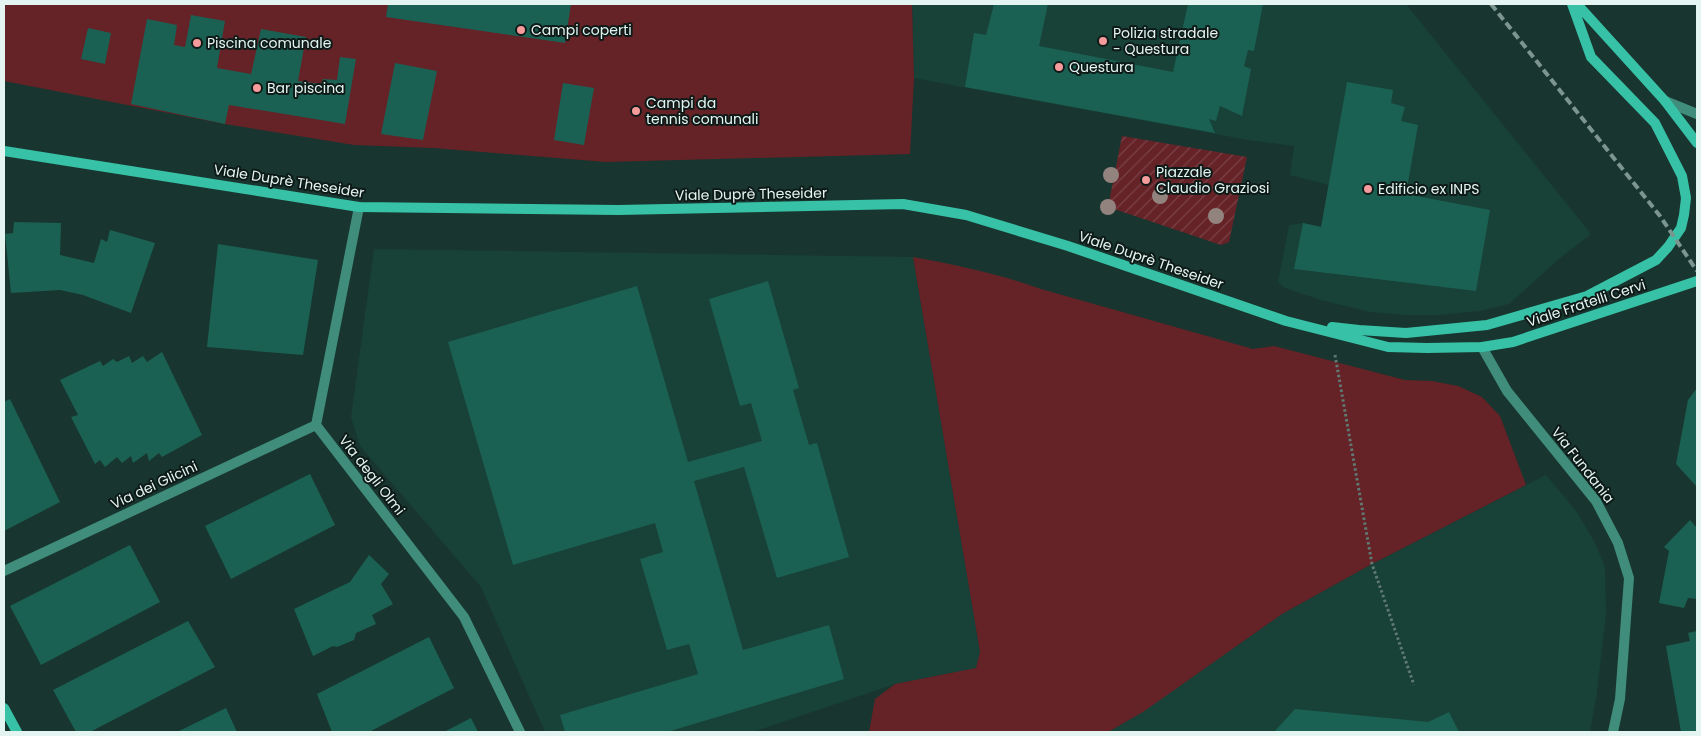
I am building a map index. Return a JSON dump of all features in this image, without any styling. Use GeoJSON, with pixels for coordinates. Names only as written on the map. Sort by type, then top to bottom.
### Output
{"type":"FeatureCollection","features":[{"type":"Feature","properties":{"kind":"street"},"geometry":{"type":"LineString","coordinates":[[1286,320],[1359,330],[1406,333],[1487,325],[1587,296],[1656,260],[1668,247],[1681,228],[1684,215],[1686,198],[1682,176],[1655,123],[1591,57],[1572,4]]}},
{"type":"Feature","properties":{"kind":"street"},"geometry":{"type":"LineString","coordinates":[[1577,4],[1665,101],[1697,143]]}},
{"type":"Feature","properties":{"kind":"street"},"geometry":{"type":"LineString","coordinates":[[1665,101],[1697,114]]}},
{"type":"Feature","properties":{"kind":"street","name":"Viale Duprè Theseider"},"geometry":{"type":"LineString","coordinates":[[4,151],[359,207],[618,210],[903,204],[966,215],[1068,246],[1286,320],[1388,347],[1482,347]]}},
{"type":"Feature","properties":{"kind":"street"},"geometry":{"type":"LineString","coordinates":[[316,425],[359,207]]}},
{"type":"Feature","properties":{"kind":"street","name":"Viale Fratelli Cervi"},"geometry":{"type":"LineString","coordinates":[[1482,347],[1513,342],[1697,281]]}},
{"type":"Feature","properties":{"kind":"street","name":"Via Fundania"},"geometry":{"type":"LineString","coordinates":[[1482,347],[1507,391],[1596,501],[1618,543],[1629,578],[1620,699],[1613,732]]}},
{"type":"Feature","properties":{"kind":"street","name":"Via dei Glicini"},"geometry":{"type":"LineString","coordinates":[[4,571],[316,425]]}},
{"type":"Feature","properties":{"kind":"street","name":"Via degli Olmi"},"geometry":{"type":"LineString","coordinates":[[316,425],[464,617],[520,732]]}},
{"type":"Feature","properties":{"kind":"street"},"geometry":{"type":"LineString","coordinates":[[4,708],[17,732]]}},
{"type":"Feature","properties":{"kind":"path"},"geometry":{"type":"LineString","coordinates":[[1331,332],[1372,564],[1414,685]]}},
{"type":"Feature","properties":{"kind":"shaded area","name":"Campi da tennis comunali"},"geometry":{"type":"Polygon","coordinates":[[[4,4],[912,4],[914,78],[910,154],[606,162],[433,148],[354,145],[225,124],[4,81],[4,4]]]}},
{"type":"Feature","properties":{"kind":"shaded area"},"geometry":{"type":"Polygon","coordinates":[[[912,4],[1406,4],[1591,234],[1559,259],[1509,304],[1479,311],[1439,315],[1404,315],[1370,312],[1321,300],[1285,288],[1278,282],[1289,225],[1303,223],[1321,227],[1329,185],[1290,175],[1294,146],[1248,140],[914,78],[912,4]]]}},
{"type":"Feature","properties":{"kind":"shaded area"},"geometry":{"type":"Polygon","coordinates":[[[1122,136],[1247,157],[1229,242],[1221,245],[1108,207],[1122,136]]]}},
{"type":"Feature","properties":{"kind":"shaded area"},"geometry":{"type":"Polygon","coordinates":[[[374,249],[913,257],[980,652],[976,668],[895,684],[753,732],[545,732],[481,587],[360,446],[351,417],[374,249]]]}},
{"type":"Feature","properties":{"kind":"shaded area"},"geometry":{"type":"Polygon","coordinates":[[[913,257],[994,274],[1253,349],[1274,346],[1405,380],[1432,381],[1458,386],[1482,397],[1500,416],[1526,485],[1372,564],[1282,614],[1143,712],[1108,732],[869,732],[875,699],[895,684],[976,668],[980,652],[913,257]]]}},
{"type":"Feature","properties":{"kind":"shaded area"},"geometry":{"type":"Polygon","coordinates":[[[1546,475],[1577,512],[1595,543],[1605,567],[1606,615],[1590,732],[1108,732],[1143,711],[1282,614],[1372,564],[1546,475]]]}},
{"type":"Feature","properties":{"kind":"building","name":"Campi coperti"},"geometry":{"type":"Polygon","coordinates":[[[388,4],[571,4],[565,43],[386,17],[388,4]]]}},
{"type":"Feature","properties":{"kind":"building","name":"Questura"},"geometry":{"type":"Polygon","coordinates":[[[994,4],[1048,4],[1039,46],[1173,72],[1188,4],[1263,4],[1254,51],[1248,50],[1244,66],[1251,69],[1242,116],[1220,106],[1216,121],[1209,119],[1215,133],[965,87],[974,33],[986,35],[994,4]]]}},
{"type":"Feature","properties":{"kind":"building"},"geometry":{"type":"Polygon","coordinates":[[[191,15],[225,21],[217,68],[251,74],[261,29],[306,37],[298,81],[321,84],[323,79],[337,80],[340,57],[356,59],[345,124],[229,105],[225,124],[131,104],[147,19],[177,25],[174,45],[185,47],[191,15]]]}},
{"type":"Feature","properties":{"kind":"building"},"geometry":{"type":"Polygon","coordinates":[[[88,28],[111,33],[105,64],[81,59],[88,28]]]}},
{"type":"Feature","properties":{"kind":"building"},"geometry":{"type":"Polygon","coordinates":[[[395,63],[437,71],[423,140],[381,134],[395,63]]]}},
{"type":"Feature","properties":{"kind":"building","name":"Edificio ex INPS"},"geometry":{"type":"Polygon","coordinates":[[[1347,82],[1393,90],[1391,103],[1405,107],[1401,121],[1418,125],[1406,194],[1490,210],[1476,291],[1294,269],[1303,223],[1321,227],[1347,82]]]}},
{"type":"Feature","properties":{"kind":"building"},"geometry":{"type":"Polygon","coordinates":[[[563,83],[594,88],[584,145],[554,140],[563,83]]]}},
{"type":"Feature","properties":{"kind":"building"},"geometry":{"type":"Polygon","coordinates":[[[14,222],[61,223],[60,255],[94,263],[101,239],[107,242],[110,230],[155,243],[131,313],[83,295],[60,290],[11,293],[5,234],[13,233],[14,222]]]}},
{"type":"Feature","properties":{"kind":"building"},"geometry":{"type":"Polygon","coordinates":[[[218,244],[318,260],[303,355],[207,347],[218,244]]]}},
{"type":"Feature","properties":{"kind":"building"},"geometry":{"type":"Polygon","coordinates":[[[768,281],[799,388],[793,390],[809,445],[817,443],[849,557],[777,578],[744,467],[694,481],[743,650],[829,625],[844,679],[667,732],[565,732],[560,715],[698,674],[689,644],[667,650],[640,559],[663,552],[655,523],[513,565],[448,342],[637,286],[688,462],[762,441],[751,403],[740,406],[709,299],[768,281]]]}},
{"type":"Feature","properties":{"kind":"building"},"geometry":{"type":"Polygon","coordinates":[[[162,352],[202,435],[162,457],[159,453],[149,461],[147,453],[133,463],[131,456],[122,463],[117,457],[105,467],[100,460],[95,464],[71,417],[78,415],[60,380],[100,361],[103,366],[113,359],[117,362],[129,356],[132,363],[143,356],[147,362],[162,352]]]}},
{"type":"Feature","properties":{"kind":"building"},"geometry":{"type":"Polygon","coordinates":[[[1697,388],[1697,487],[1676,464],[1688,400],[1697,388]]]}},
{"type":"Feature","properties":{"kind":"building"},"geometry":{"type":"Polygon","coordinates":[[[10,399],[60,502],[4,531],[4,402],[10,399]]]}},
{"type":"Feature","properties":{"kind":"building"},"geometry":{"type":"Polygon","coordinates":[[[310,474],[335,525],[231,579],[205,526],[310,474]]]}},
{"type":"Feature","properties":{"kind":"building"},"geometry":{"type":"Polygon","coordinates":[[[1690,520],[1697,528],[1697,599],[1688,598],[1684,608],[1659,603],[1669,551],[1664,547],[1690,520]]]}},
{"type":"Feature","properties":{"kind":"building"},"geometry":{"type":"Polygon","coordinates":[[[130,545],[160,602],[41,665],[10,606],[130,545]]]}},
{"type":"Feature","properties":{"kind":"building"},"geometry":{"type":"Polygon","coordinates":[[[369,555],[389,574],[381,584],[393,604],[372,615],[376,624],[356,633],[354,640],[337,647],[333,646],[313,656],[294,609],[350,582],[369,555]]]}},
{"type":"Feature","properties":{"kind":"building"},"geometry":{"type":"Polygon","coordinates":[[[188,621],[215,667],[90,732],[76,732],[53,690],[188,621]]]}},
{"type":"Feature","properties":{"kind":"building"},"geometry":{"type":"Polygon","coordinates":[[[1697,631],[1697,732],[1681,732],[1666,646],[1690,641],[1688,633],[1697,631]]]}},
{"type":"Feature","properties":{"kind":"building"},"geometry":{"type":"Polygon","coordinates":[[[429,637],[454,688],[369,732],[332,732],[317,694],[429,637]]]}},
{"type":"Feature","properties":{"kind":"building"},"geometry":{"type":"Polygon","coordinates":[[[226,708],[237,732],[177,732],[226,708]]]}},
{"type":"Feature","properties":{"kind":"building"},"geometry":{"type":"Polygon","coordinates":[[[1295,709],[1428,722],[1449,712],[1459,732],[1274,732],[1295,709]]]}},
{"type":"Feature","properties":{"kind":"building"},"geometry":{"type":"Polygon","coordinates":[[[471,718],[478,732],[444,732],[471,718]]]}},
{"type":"Feature","properties":{"kind":"railway"},"geometry":{"type":"LineString","coordinates":[[1491,4],[1660,216],[1697,271]]}},
{"type":"Feature","properties":{"kind":"place","name":"Campi coperti"},"geometry":{"type":"Point","coordinates":[521,30]}},
{"type":"Feature","properties":{"kind":"place","name":"Polizia stradale - Questura"},"geometry":{"type":"Point","coordinates":[1103,41]}},
{"type":"Feature","properties":{"kind":"place","name":"Piscina comunale"},"geometry":{"type":"Point","coordinates":[197,43]}},
{"type":"Feature","properties":{"kind":"place","name":"Questura"},"geometry":{"type":"Point","coordinates":[1059,67]}},
{"type":"Feature","properties":{"kind":"place","name":"Bar piscina"},"geometry":{"type":"Point","coordinates":[257,88]}},
{"type":"Feature","properties":{"kind":"place","name":"Campi da tennis comunali"},"geometry":{"type":"Point","coordinates":[636,111]}},
{"type":"Feature","properties":{"kind":"place","name":"Piazzale Claudio Graziosi"},"geometry":{"type":"Point","coordinates":[1146,180]}},
{"type":"Feature","properties":{"kind":"place","name":"Edificio ex INPS"},"geometry":{"type":"Point","coordinates":[1368,189]}}]}
